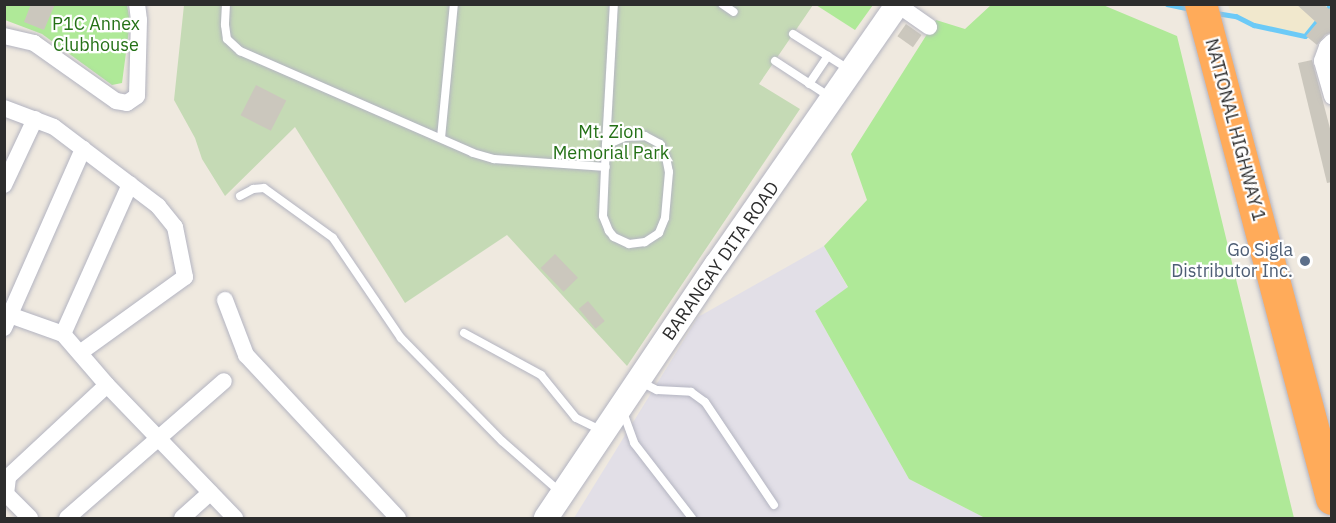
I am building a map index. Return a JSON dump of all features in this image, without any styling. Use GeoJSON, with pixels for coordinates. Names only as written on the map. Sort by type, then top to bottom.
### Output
{"type":"FeatureCollection","features":[{"type":"Feature","properties":{"kind":"highway","name":"NATIONAL HIGHWAY 1"},"geometry":{"type":"LineString","coordinates":[[1205,18],[1331,492]]}},
{"type":"Feature","properties":{"kind":"street"},"geometry":{"type":"LineString","coordinates":[[4,36],[34,43],[116,101],[127,103],[137,96],[139,20],[137,4]]}},
{"type":"Feature","properties":{"kind":"street"},"geometry":{"type":"LineString","coordinates":[[898,5],[929,27]]}},
{"type":"Feature","properties":{"kind":"street","name":"BARANGAY DITA ROAD"},"geometry":{"type":"LineString","coordinates":[[546,519],[717,264],[834,100],[898,5]]}},
{"type":"Feature","properties":{"kind":"street"},"geometry":{"type":"LineString","coordinates":[[1332,42],[1322,61],[1332,97]]}},
{"type":"Feature","properties":{"kind":"street"},"geometry":{"type":"LineString","coordinates":[[4,108],[54,127],[158,206],[175,227],[185,277],[81,352]]}},
{"type":"Feature","properties":{"kind":"street"},"geometry":{"type":"LineString","coordinates":[[4,185],[35,119]]}},
{"type":"Feature","properties":{"kind":"street"},"geometry":{"type":"LineString","coordinates":[[83,149],[6,319],[63,334],[81,352],[107,385],[235,519]]}},
{"type":"Feature","properties":{"kind":"street"},"geometry":{"type":"LineString","coordinates":[[63,334],[130,184]]}},
{"type":"Feature","properties":{"kind":"street"},"geometry":{"type":"LineString","coordinates":[[225,300],[246,356],[398,519]]}},
{"type":"Feature","properties":{"kind":"street"},"geometry":{"type":"LineString","coordinates":[[67,519],[224,381]]}},
{"type":"Feature","properties":{"kind":"street"},"geometry":{"type":"LineString","coordinates":[[30,519],[6,494],[8,477],[107,385]]}},
{"type":"Feature","properties":{"kind":"street"},"geometry":{"type":"LineString","coordinates":[[182,519],[210,493]]}},
{"type":"Feature","properties":{"kind":"lane"},"geometry":{"type":"LineString","coordinates":[[226,4],[227,39],[240,51],[441,138],[494,159],[606,167]]}},
{"type":"Feature","properties":{"kind":"lane"},"geometry":{"type":"LineString","coordinates":[[441,138],[454,4]]}},
{"type":"Feature","properties":{"kind":"lane"},"geometry":{"type":"LineString","coordinates":[[606,145],[624,137],[645,136],[660,144],[664,151],[669,172],[665,218],[659,233],[652,239],[629,244],[614,237],[603,216],[606,145],[614,4]]}},
{"type":"Feature","properties":{"kind":"lane"},"geometry":{"type":"LineString","coordinates":[[722,4],[734,12]]}},
{"type":"Feature","properties":{"kind":"lane"},"geometry":{"type":"LineString","coordinates":[[793,34],[853,72]]}},
{"type":"Feature","properties":{"kind":"lane"},"geometry":{"type":"LineString","coordinates":[[809,84],[828,56]]}},
{"type":"Feature","properties":{"kind":"lane"},"geometry":{"type":"LineString","coordinates":[[775,61],[834,100]]}},
{"type":"Feature","properties":{"kind":"lane"},"geometry":{"type":"LineString","coordinates":[[240,196],[253,189],[264,188],[333,237],[401,338],[502,441],[562,495]]}},
{"type":"Feature","properties":{"kind":"lane"},"geometry":{"type":"LineString","coordinates":[[464,333],[541,375],[576,418],[604,432]]}},
{"type":"Feature","properties":{"kind":"lane"},"geometry":{"type":"LineString","coordinates":[[638,381],[657,390],[691,392],[705,402],[774,505]]}},
{"type":"Feature","properties":{"kind":"lane"},"geometry":{"type":"LineString","coordinates":[[621,407],[634,443],[692,519]]}},
{"type":"Feature","properties":{"kind":"shaded area"},"geometry":{"type":"Polygon","coordinates":[[[1228,5],[1331,5],[1305,36],[1254,25],[1230,10],[1228,5]]]}},
{"type":"Feature","properties":{"kind":"shaded area"},"geometry":{"type":"Polygon","coordinates":[[[824,246],[848,288],[815,311],[909,479],[985,518],[574,518],[698,317],[824,246]]]}},
{"type":"Feature","properties":{"kind":"green space","name":"P1C Annex Clubhouse"},"geometry":{"type":"Polygon","coordinates":[[[4,5],[127,5],[130,22],[122,83],[112,85],[42,34],[5,20],[4,5]]]}},
{"type":"Feature","properties":{"kind":"green space","name":"Mt. Zion Memorial Park"},"geometry":{"type":"Polygon","coordinates":[[[184,5],[813,5],[759,84],[800,109],[627,366],[507,235],[405,303],[295,127],[225,196],[202,159],[195,138],[174,100],[184,5]]]}},
{"type":"Feature","properties":{"kind":"green space"},"geometry":{"type":"Polygon","coordinates":[[[816,5],[873,5],[855,30],[816,5]]]}},
{"type":"Feature","properties":{"kind":"green space"},"geometry":{"type":"Polygon","coordinates":[[[991,5],[1103,5],[1177,36],[1294,518],[985,518],[909,479],[815,311],[848,287],[824,246],[867,200],[851,154],[936,20],[965,29],[991,5]]]}},
{"type":"Feature","properties":{"kind":"building"},"geometry":{"type":"Polygon","coordinates":[[[31,4],[55,4],[44,30],[24,22],[31,4]]]}},
{"type":"Feature","properties":{"kind":"building"},"geometry":{"type":"Polygon","coordinates":[[[1296,4],[1323,4],[1329,9],[1332,6],[1332,32],[1325,35],[1317,45],[1306,36],[1317,23],[1296,4]]]}},
{"type":"Feature","properties":{"kind":"building"},"geometry":{"type":"Polygon","coordinates":[[[906,24],[922,35],[913,47],[897,36],[906,24]]]}},
{"type":"Feature","properties":{"kind":"building"},"geometry":{"type":"Polygon","coordinates":[[[1312,60],[1332,136],[1332,182],[1327,183],[1298,63],[1312,60]]]}},
{"type":"Feature","properties":{"kind":"building"},"geometry":{"type":"Polygon","coordinates":[[[256,85],[286,100],[271,131],[241,115],[256,85]]]}},
{"type":"Feature","properties":{"kind":"building"},"geometry":{"type":"Polygon","coordinates":[[[555,254],[578,278],[564,292],[541,268],[555,254]]]}},
{"type":"Feature","properties":{"kind":"building"},"geometry":{"type":"Polygon","coordinates":[[[588,301],[605,321],[596,329],[579,309],[588,301]]]}},
{"type":"Feature","properties":{"kind":"waterway"},"geometry":{"type":"LineString","coordinates":[[1167,4],[1190,9]]}},
{"type":"Feature","properties":{"kind":"waterway"},"geometry":{"type":"LineString","coordinates":[[1325,12],[1331,4]]}},
{"type":"Feature","properties":{"kind":"waterway"},"geometry":{"type":"LineString","coordinates":[[1216,13],[1236,16],[1254,25],[1305,36],[1319,19]]}},
{"type":"Feature","properties":{"kind":"place","name":"Go Sigla Distributor Inc."},"geometry":{"type":"Point","coordinates":[1305,261]}}]}
